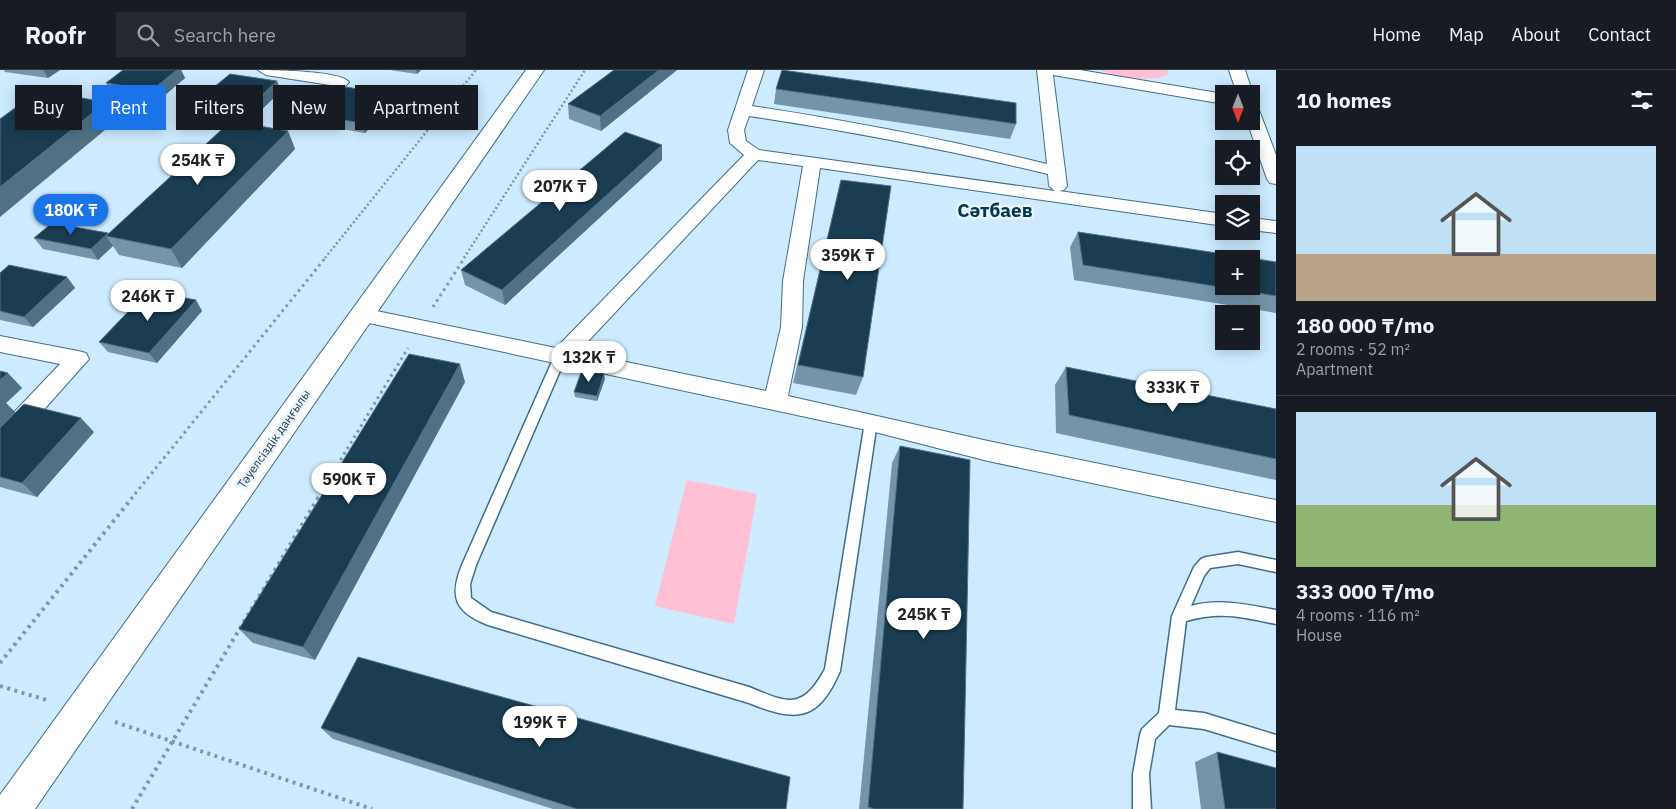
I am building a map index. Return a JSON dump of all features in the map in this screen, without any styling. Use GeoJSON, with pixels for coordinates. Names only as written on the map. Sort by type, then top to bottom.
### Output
{"type":"FeatureCollection","features":[{"type":"Feature","properties":{"kind":"street"},"geometry":{"type":"LineString","coordinates":[[266,70],[341,82]]}},
{"type":"Feature","properties":{"kind":"street"},"geometry":{"type":"LineString","coordinates":[[338,85],[353,70]]}},
{"type":"Feature","properties":{"kind":"street","name":"Тәуелсіздік даңғылы"},"geometry":{"type":"LineString","coordinates":[[13,809],[536,70]]}},
{"type":"Feature","properties":{"kind":"street"},"geometry":{"type":"LineString","coordinates":[[756,70],[736,130],[738,143],[754,154],[1215,219]]}},
{"type":"Feature","properties":{"kind":"street"},"geometry":{"type":"LineString","coordinates":[[1045,70],[1059,197]]}},
{"type":"Feature","properties":{"kind":"street"},"geometry":{"type":"LineString","coordinates":[[1053,70],[1215,97]]}},
{"type":"Feature","properties":{"kind":"street"},"geometry":{"type":"LineString","coordinates":[[1237,70],[1243,85]]}},
{"type":"Feature","properties":{"kind":"street"},"geometry":{"type":"LineString","coordinates":[[743,110],[852,126],[970,150],[1056,171]]}},
{"type":"Feature","properties":{"kind":"street"},"geometry":{"type":"LineString","coordinates":[[1258,130],[1276,179]]}},
{"type":"Feature","properties":{"kind":"street"},"geometry":{"type":"LineString","coordinates":[[560,356],[754,154]]}},
{"type":"Feature","properties":{"kind":"street"},"geometry":{"type":"LineString","coordinates":[[775,402],[792,323],[795,300],[793,281],[812,163]]}},
{"type":"Feature","properties":{"kind":"street"},"geometry":{"type":"LineString","coordinates":[[1260,225],[1276,227]]}},
{"type":"Feature","properties":{"kind":"street"},"geometry":{"type":"LineString","coordinates":[[362,315],[871,422],[988,451],[1276,511]]}},
{"type":"Feature","properties":{"kind":"street"},"geometry":{"type":"LineString","coordinates":[[0,344],[78,359],[0,443]]}},
{"type":"Feature","properties":{"kind":"lane"},"geometry":{"type":"LineString","coordinates":[[560,356],[461,583],[462,599],[471,611],[488,618],[749,696],[775,706],[797,708],[813,703],[822,692],[832,671],[871,422]]}},
{"type":"Feature","properties":{"kind":"lane"},"geometry":{"type":"LineString","coordinates":[[1142,809],[1140,774],[1148,736],[1166,717],[1179,616],[1199,572],[1206,563],[1222,559],[1238,558],[1276,566]]}},
{"type":"Feature","properties":{"kind":"lane"},"geometry":{"type":"LineString","coordinates":[[1179,616],[1207,608],[1229,608],[1276,617]]}},
{"type":"Feature","properties":{"kind":"lane"},"geometry":{"type":"LineString","coordinates":[[1166,717],[1204,721],[1276,743]]}},
{"type":"Feature","properties":{"kind":"path"},"geometry":{"type":"LineString","coordinates":[[0,663],[476,70]]}},
{"type":"Feature","properties":{"kind":"path"},"geometry":{"type":"LineString","coordinates":[[132,809],[420,327],[585,70]]}},
{"type":"Feature","properties":{"kind":"path"},"geometry":{"type":"LineString","coordinates":[[0,686],[82,711],[372,809]]}},
{"type":"Feature","properties":{"kind":"shaded area"},"geometry":{"type":"Polygon","coordinates":[[[1100,70],[1168,70],[1169,73],[1145,79],[1115,75],[1100,70]]]}},
{"type":"Feature","properties":{"kind":"shaded area"},"geometry":{"type":"Polygon","coordinates":[[[687,480],[757,494],[734,624],[655,606],[687,480]]]}},
{"type":"Feature","properties":{"kind":"building"},"geometry":{"type":"Polygon","coordinates":[[[123,70],[177,70],[158,85],[106,83],[123,70]]]}},
{"type":"Feature","properties":{"kind":"building"},"geometry":{"type":"Polygon","coordinates":[[[614,70],[659,70],[600,116],[568,104],[614,70]]]}},
{"type":"Feature","properties":{"kind":"building"},"geometry":{"type":"Polygon","coordinates":[[[782,70],[1016,103],[1016,124],[776,89],[782,70]]]}},
{"type":"Feature","properties":{"kind":"building"},"geometry":{"type":"Polygon","coordinates":[[[230,74],[277,81],[263,94],[263,85],[216,85],[230,74]]]}},
{"type":"Feature","properties":{"kind":"building"},"geometry":{"type":"Polygon","coordinates":[[[345,88],[355,88],[355,122],[345,120],[345,88]]]}},
{"type":"Feature","properties":{"kind":"building"},"geometry":{"type":"Polygon","coordinates":[[[82,98],[92,100],[92,113],[82,121],[82,98]]]}},
{"type":"Feature","properties":{"kind":"building"},"geometry":{"type":"Polygon","coordinates":[[[15,108],[15,130],[71,130],[0,187],[0,119],[15,108]]]}},
{"type":"Feature","properties":{"kind":"building"},"geometry":{"type":"Polygon","coordinates":[[[263,127],[273,128],[273,130],[288,131],[171,249],[106,236],[221,130],[263,130],[263,127]]]}},
{"type":"Feature","properties":{"kind":"building"},"geometry":{"type":"Polygon","coordinates":[[[625,132],[662,145],[502,290],[461,270],[625,132]]]}},
{"type":"Feature","properties":{"kind":"building"},"geometry":{"type":"Polygon","coordinates":[[[841,180],[891,186],[863,377],[798,365],[841,180]]]}},
{"type":"Feature","properties":{"kind":"building"},"geometry":{"type":"Polygon","coordinates":[[[52,223],[108,233],[91,249],[34,238],[52,223]]]}},
{"type":"Feature","properties":{"kind":"building"},"geometry":{"type":"Polygon","coordinates":[[[1078,232],[1215,253],[1215,286],[1083,265],[1078,232]]]}},
{"type":"Feature","properties":{"kind":"building"},"geometry":{"type":"Polygon","coordinates":[[[1260,260],[1276,262],[1276,296],[1260,293],[1260,260]]]}},
{"type":"Feature","properties":{"kind":"building"},"geometry":{"type":"Polygon","coordinates":[[[9,265],[67,277],[24,317],[0,311],[0,273],[9,265]]]}},
{"type":"Feature","properties":{"kind":"building"},"geometry":{"type":"Polygon","coordinates":[[[148,291],[196,300],[149,353],[99,342],[148,291]]]}},
{"type":"Feature","properties":{"kind":"building"},"geometry":{"type":"Polygon","coordinates":[[[409,354],[460,364],[303,647],[239,629],[409,354]]]}},
{"type":"Feature","properties":{"kind":"building"},"geometry":{"type":"Polygon","coordinates":[[[1066,367],[1276,409],[1276,459],[1069,415],[1066,367]]]}},
{"type":"Feature","properties":{"kind":"building"},"geometry":{"type":"Polygon","coordinates":[[[582,370],[604,374],[597,396],[574,392],[582,370]]]}},
{"type":"Feature","properties":{"kind":"building"},"geometry":{"type":"Polygon","coordinates":[[[0,371],[8,373],[0,380],[0,371]]]}},
{"type":"Feature","properties":{"kind":"building"},"geometry":{"type":"Polygon","coordinates":[[[24,404],[81,418],[22,483],[0,477],[0,428],[24,404]]]}},
{"type":"Feature","properties":{"kind":"building"},"geometry":{"type":"Polygon","coordinates":[[[900,446],[970,460],[963,809],[874,809],[868,807],[900,446]]]}},
{"type":"Feature","properties":{"kind":"building"},"geometry":{"type":"Polygon","coordinates":[[[358,657],[790,777],[786,809],[577,809],[321,728],[358,657]]]}},
{"type":"Feature","properties":{"kind":"building"},"geometry":{"type":"Polygon","coordinates":[[[1217,752],[1276,768],[1276,809],[1225,809],[1217,752]]]}},
{"type":"Feature","properties":{"kind":"district","name":"Сәтбаев"},"geometry":{"type":"Point","coordinates":[995,210]}}]}
